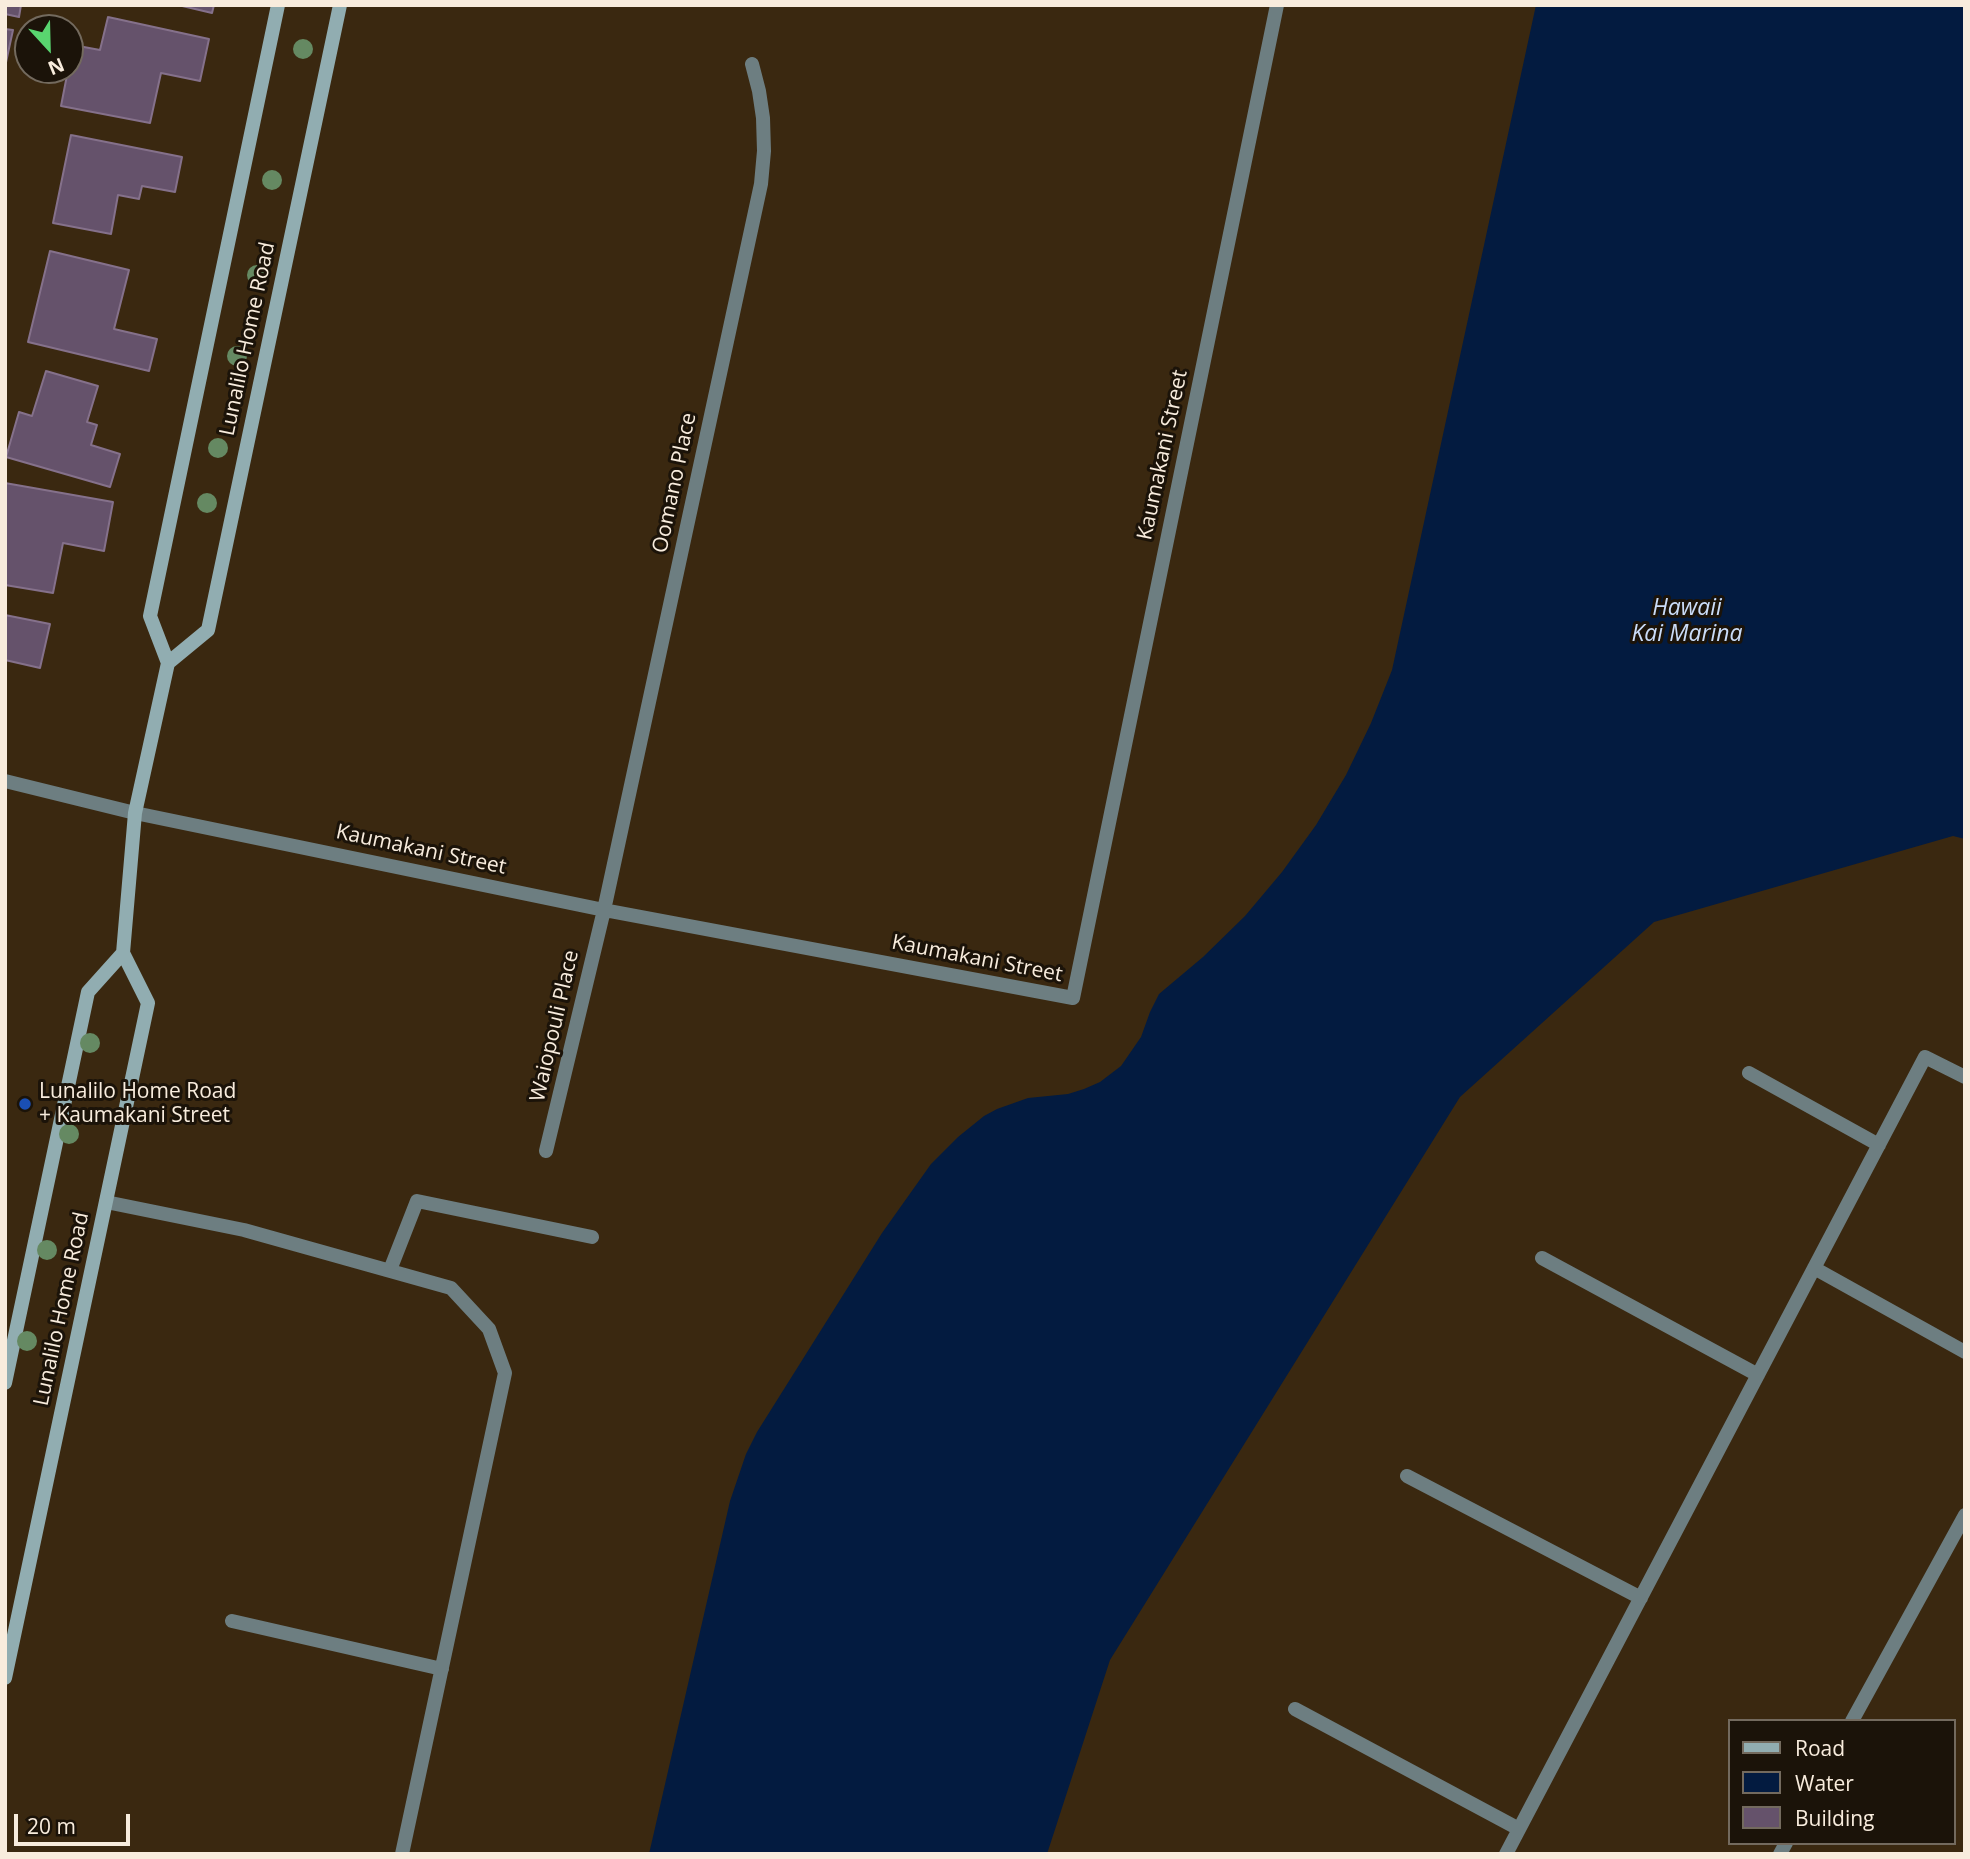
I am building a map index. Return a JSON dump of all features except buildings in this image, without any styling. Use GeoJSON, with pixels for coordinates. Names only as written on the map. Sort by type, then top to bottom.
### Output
{"type":"FeatureCollection","features":[{"type":"Feature","properties":{"kind":"main road","name":"Lunalilo Home Road"},"geometry":{"type":"LineString","coordinates":[[278,5],[150,616],[168,663],[208,630],[340,5]]}},
{"type":"Feature","properties":{"kind":"main road"},"geometry":{"type":"LineString","coordinates":[[123,953],[135,813],[168,663]]}},
{"type":"Feature","properties":{"kind":"main road","name":"Lunalilo Home Road"},"geometry":{"type":"LineString","coordinates":[[5,1383],[88,992],[123,953],[148,1003],[5,1678]]}},
{"type":"Feature","properties":{"kind":"street","name":"Kaumakani Street"},"geometry":{"type":"LineString","coordinates":[[5,781],[135,813],[604,910],[1073,998],[1277,5]]}},
{"type":"Feature","properties":{"kind":"street","name":"Oomano Place"},"geometry":{"type":"LineString","coordinates":[[604,910],[761,184],[763,118],[752,64]]}},
{"type":"Feature","properties":{"kind":"street","name":"Waiopouli Place"},"geometry":{"type":"LineString","coordinates":[[546,1151],[604,910]]}},
{"type":"Feature","properties":{"kind":"street"},"geometry":{"type":"LineString","coordinates":[[1506,1854],[1925,1057],[1965,1077]]}},
{"type":"Feature","properties":{"kind":"street"},"geometry":{"type":"LineString","coordinates":[[1749,1073],[1879,1145]]}},
{"type":"Feature","properties":{"kind":"street"},"geometry":{"type":"LineString","coordinates":[[390,1270],[417,1201],[592,1237]]}},
{"type":"Feature","properties":{"kind":"street"},"geometry":{"type":"LineString","coordinates":[[106,1202],[243,1230],[451,1288],[489,1329],[505,1373],[402,1854]]}},
{"type":"Feature","properties":{"kind":"street"},"geometry":{"type":"LineString","coordinates":[[1542,1258],[1758,1375]]}},
{"type":"Feature","properties":{"kind":"street"},"geometry":{"type":"LineString","coordinates":[[1814,1268],[1965,1352]]}},
{"type":"Feature","properties":{"kind":"street"},"geometry":{"type":"LineString","coordinates":[[1407,1476],[1641,1598]]}},
{"type":"Feature","properties":{"kind":"street"},"geometry":{"type":"LineString","coordinates":[[1854,1719],[1965,1515]]}},
{"type":"Feature","properties":{"kind":"street"},"geometry":{"type":"LineString","coordinates":[[232,1621],[442,1669]]}},
{"type":"Feature","properties":{"kind":"street"},"geometry":{"type":"LineString","coordinates":[[1295,1709],[1519,1829]]}},
{"type":"Feature","properties":{"kind":"water","name":"Hawaii Kai Marina"},"geometry":{"type":"Polygon","coordinates":[[[1536,5],[1965,5],[1965,839],[1953,836],[1654,922],[1460,1097],[1110,1660],[1047,1854],[649,1854],[730,1501],[746,1454],[757,1432],[882,1233],[931,1164],[984,1116],[1028,1098],[1068,1094],[1084,1089],[1100,1082],[1121,1066],[1141,1037],[1159,994],[1203,957],[1245,916],[1282,872],[1316,825],[1346,775],[1371,723],[1392,670],[1536,5]]]}},
{"type":"Feature","properties":{"kind":"place","name":"Lunalilo Home Road + Kaumakani Street"},"geometry":{"type":"Point","coordinates":[25,1104]}}]}
